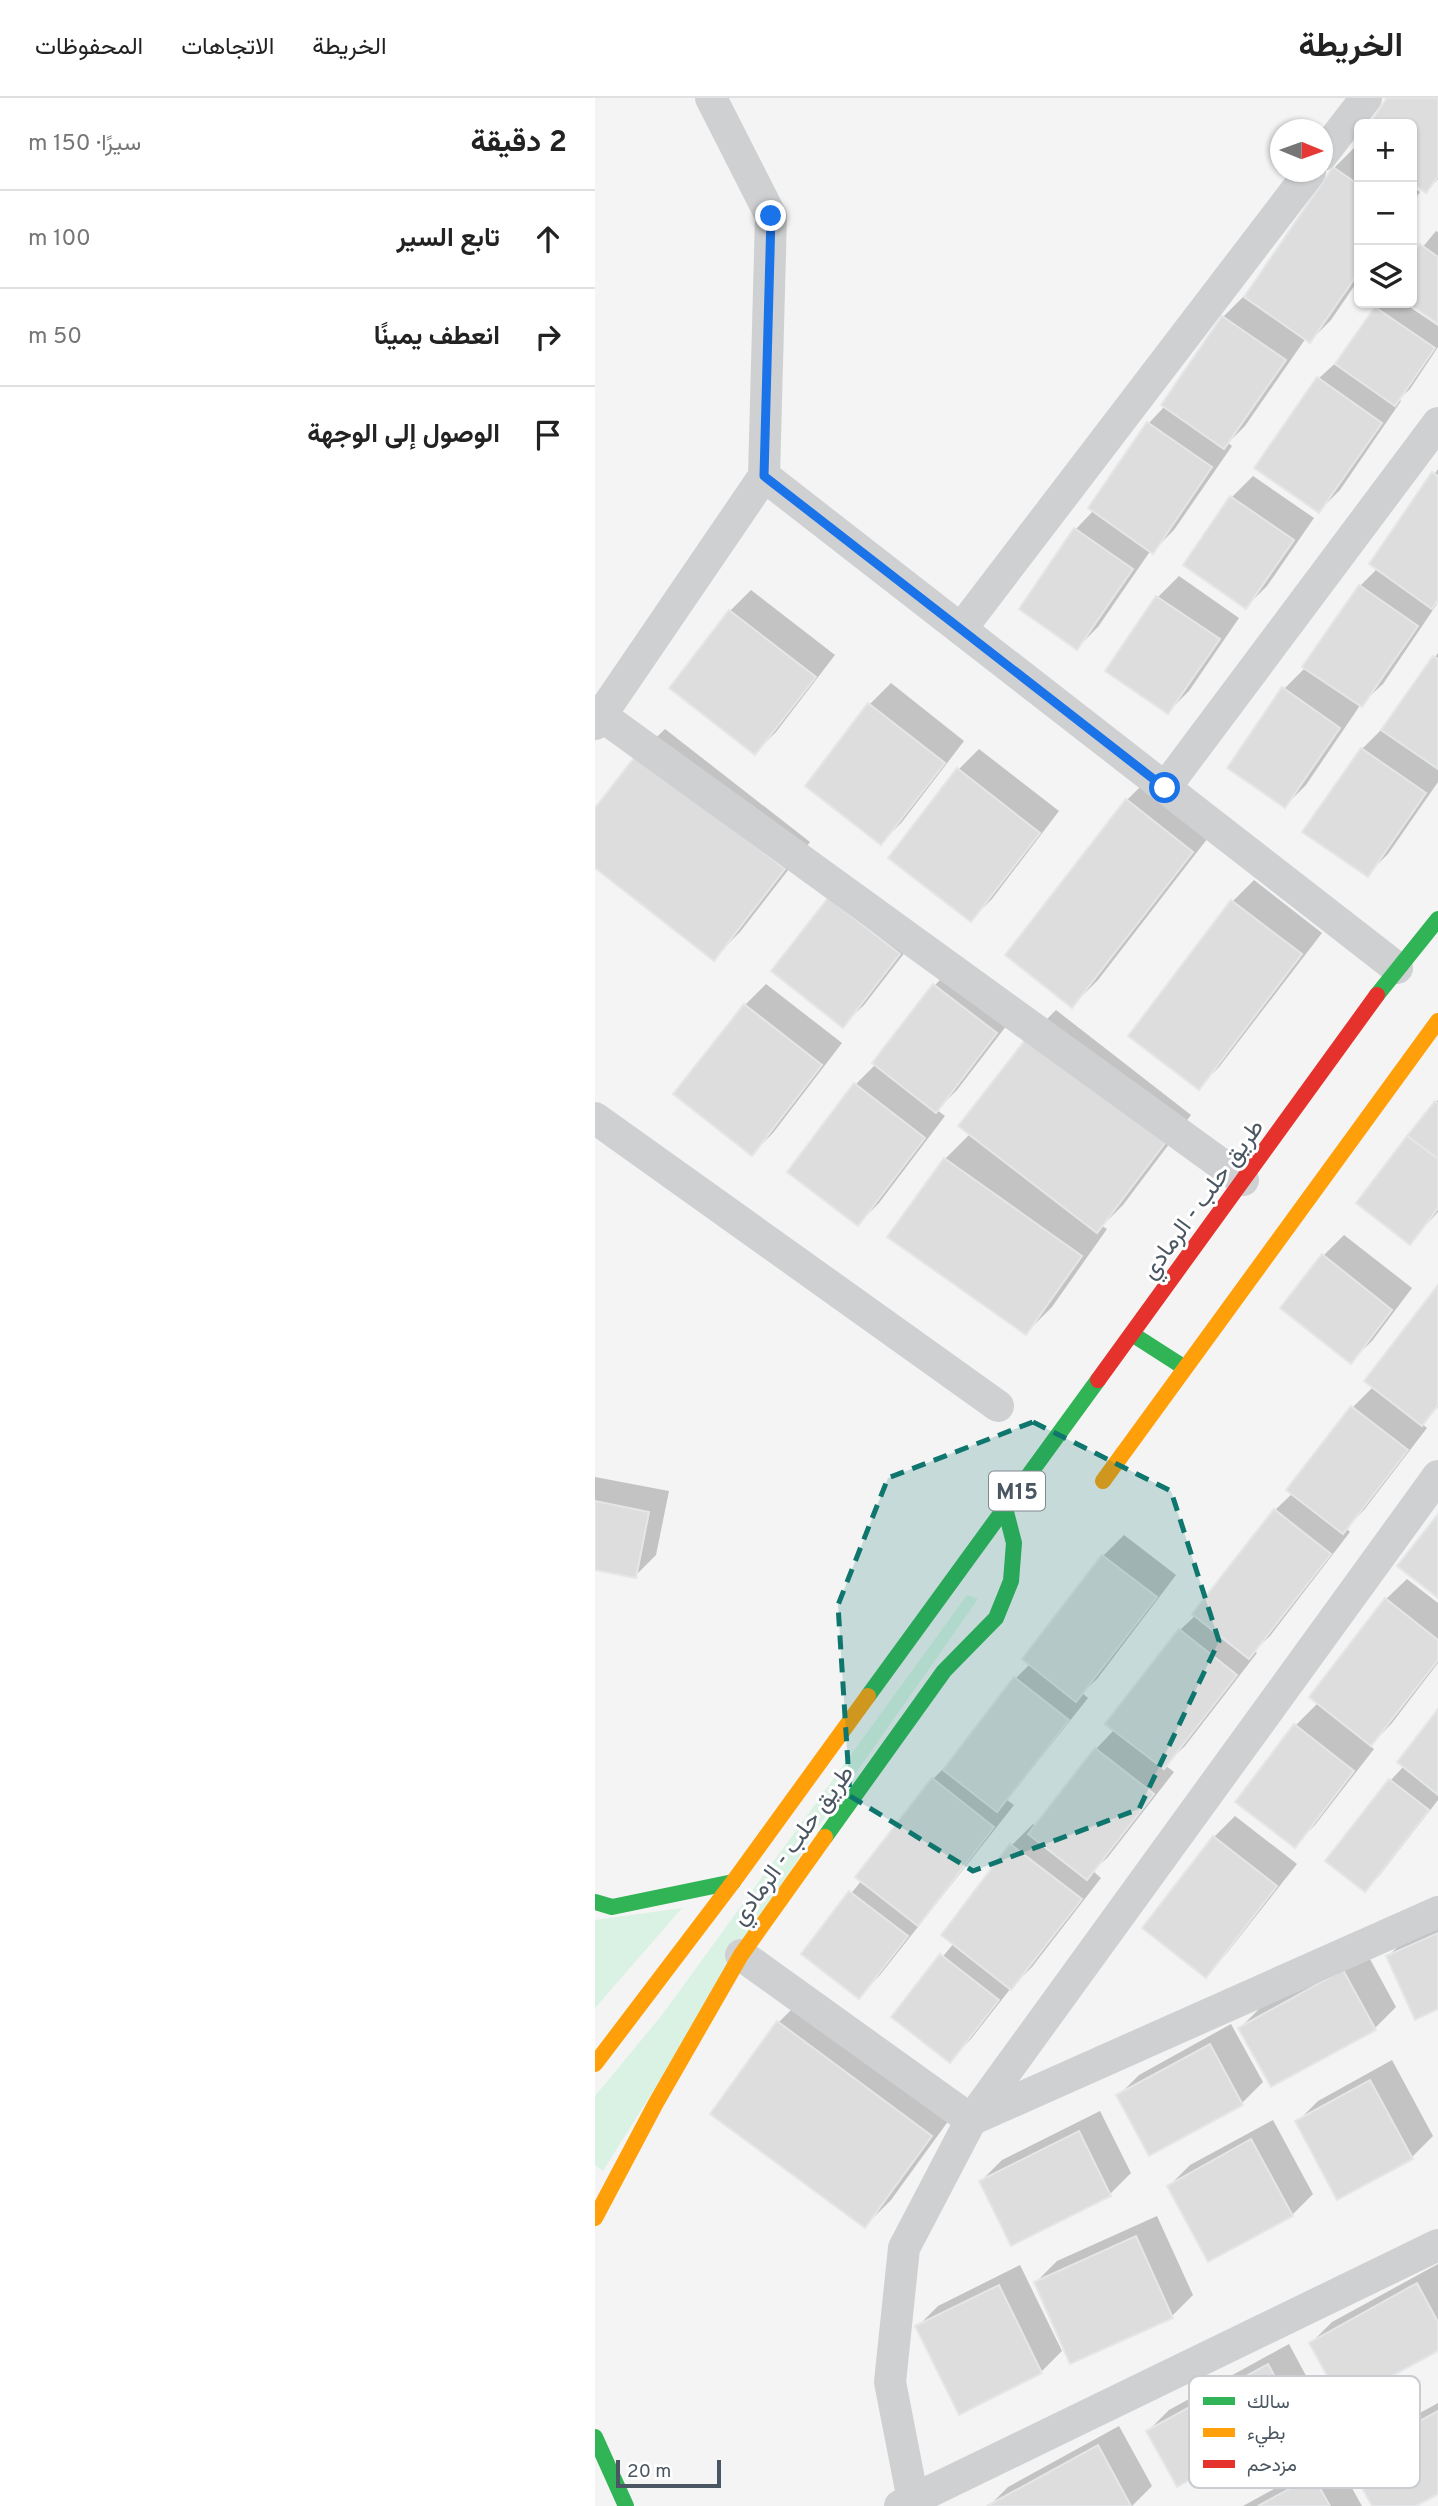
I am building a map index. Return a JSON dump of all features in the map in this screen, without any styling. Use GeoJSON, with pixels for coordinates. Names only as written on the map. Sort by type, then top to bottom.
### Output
{"type":"FeatureCollection","features":[{"type":"Feature","properties":{"kind":"main road","name":"طريق حلب - الرمادي"},"geometry":{"type":"LineString","coordinates":[[595,2063],[733,1882],[1397,968],[1438,919]]}},
{"type":"Feature","properties":{"kind":"main road"},"geometry":{"type":"LineString","coordinates":[[1103,1481],[1438,1021]]}},
{"type":"Feature","properties":{"kind":"main road"},"geometry":{"type":"LineString","coordinates":[[1132,1334],[1185,1368]]}},
{"type":"Feature","properties":{"kind":"main road","name":"طريق حلب - الرمادي"},"geometry":{"type":"LineString","coordinates":[[595,2218],[656,2103],[741,1955],[944,1671],[996,1618],[1011,1581],[1014,1543],[1005,1508]]}},
{"type":"Feature","properties":{"kind":"main road"},"geometry":{"type":"LineString","coordinates":[[595,1902],[612,1907],[733,1882]]}},
{"type":"Feature","properties":{"kind":"main road"},"geometry":{"type":"LineString","coordinates":[[595,2437],[626,2506]]}},
{"type":"Feature","properties":{"kind":"street"},"geometry":{"type":"LineString","coordinates":[[711,98],[771,216],[764,476],[597,717],[1243,1180]]}},
{"type":"Feature","properties":{"kind":"street"},"geometry":{"type":"LineString","coordinates":[[1333,141],[1366,98]]}},
{"type":"Feature","properties":{"kind":"street"},"geometry":{"type":"LineString","coordinates":[[961,629],[1302,182]]}},
{"type":"Feature","properties":{"kind":"street"},"geometry":{"type":"LineString","coordinates":[[1165,788],[1438,424]]}},
{"type":"Feature","properties":{"kind":"street"},"geometry":{"type":"LineString","coordinates":[[764,476],[1397,968]]}},
{"type":"Feature","properties":{"kind":"street"},"geometry":{"type":"LineString","coordinates":[[595,1118],[998,1406]]}},
{"type":"Feature","properties":{"kind":"street"},"geometry":{"type":"LineString","coordinates":[[1438,1476],[971,2120],[904,2248],[890,2382],[910,2504],[1438,2245]]}},
{"type":"Feature","properties":{"kind":"street"},"geometry":{"type":"LineString","coordinates":[[971,2120],[1438,1912]]}},
{"type":"Feature","properties":{"kind":"street"},"geometry":{"type":"LineString","coordinates":[[741,1955],[971,2120]]}},
{"type":"Feature","properties":{"kind":"highlighted area"},"geometry":{"type":"Polygon","coordinates":[[[1033,1422],[1171,1491],[1219,1641],[1139,1809],[973,1871],[850,1796],[838,1605],[888,1478],[1033,1422]]]}},
{"type":"Feature","properties":{"kind":"green space"},"geometry":{"type":"Polygon","coordinates":[[[967,1595],[978,1599],[818,1827],[603,2171],[595,2165],[595,2096],[662,2015],[967,1595]]]}},
{"type":"Feature","properties":{"kind":"green space"},"geometry":{"type":"Polygon","coordinates":[[[682,1908],[595,2008],[595,1920],[682,1908]]]}},
{"type":"Feature","properties":{"kind":"building"},"geometry":{"type":"Polygon","coordinates":[[[1387,98],[1438,98],[1438,176],[1426,193],[1417,187],[1417,119],[1372,119],[1387,98]]]}},
{"type":"Feature","properties":{"kind":"building"},"geometry":{"type":"Polygon","coordinates":[[[1333,167],[1354,182],[1354,279],[1310,343],[1244,297],[1323,182],[1333,182],[1333,167]]]}},
{"type":"Feature","properties":{"kind":"building"},"geometry":{"type":"Polygon","coordinates":[[[1420,244],[1438,257],[1438,324],[1415,308],[1417,248],[1420,244]]]}},
{"type":"Feature","properties":{"kind":"building"},"geometry":{"type":"Polygon","coordinates":[[[1374,308],[1435,348],[1395,406],[1335,364],[1374,308]]]}},
{"type":"Feature","properties":{"kind":"building"},"geometry":{"type":"Polygon","coordinates":[[[1222,316],[1286,360],[1224,449],[1161,405],[1222,316]]]}},
{"type":"Feature","properties":{"kind":"building"},"geometry":{"type":"Polygon","coordinates":[[[1317,377],[1382,423],[1319,513],[1254,468],[1317,377]]]}},
{"type":"Feature","properties":{"kind":"building"},"geometry":{"type":"Polygon","coordinates":[[[1147,422],[1212,467],[1153,554],[1088,508],[1147,422]]]}},
{"type":"Feature","properties":{"kind":"building"},"geometry":{"type":"Polygon","coordinates":[[[1432,472],[1438,476],[1438,600],[1432,609],[1369,564],[1432,472]]]}},
{"type":"Feature","properties":{"kind":"building"},"geometry":{"type":"Polygon","coordinates":[[[1230,496],[1294,540],[1246,609],[1183,565],[1230,496]]]}},
{"type":"Feature","properties":{"kind":"building"},"geometry":{"type":"Polygon","coordinates":[[[1074,528],[1133,569],[1077,650],[1019,609],[1074,528]]]}},
{"type":"Feature","properties":{"kind":"building"},"geometry":{"type":"Polygon","coordinates":[[[1359,585],[1418,626],[1362,707],[1302,667],[1359,585]]]}},
{"type":"Feature","properties":{"kind":"building"},"geometry":{"type":"Polygon","coordinates":[[[1156,596],[1220,639],[1168,714],[1105,671],[1156,596]]]}},
{"type":"Feature","properties":{"kind":"building"},"geometry":{"type":"Polygon","coordinates":[[[729,610],[816,677],[755,755],[669,688],[729,610]]]}},
{"type":"Feature","properties":{"kind":"building"},"geometry":{"type":"Polygon","coordinates":[[[1433,656],[1438,659],[1438,769],[1381,730],[1433,656]]]}},
{"type":"Feature","properties":{"kind":"building"},"geometry":{"type":"Polygon","coordinates":[[[1282,687],[1340,728],[1285,808],[1227,768],[1282,687]]]}},
{"type":"Feature","properties":{"kind":"building"},"geometry":{"type":"Polygon","coordinates":[[[868,703],[945,763],[881,845],[805,786],[868,703]]]}},
{"type":"Feature","properties":{"kind":"building"},"geometry":{"type":"Polygon","coordinates":[[[1361,748],[1426,793],[1368,877],[1302,832],[1361,748]]]}},
{"type":"Feature","properties":{"kind":"building"},"geometry":{"type":"Polygon","coordinates":[[[637,754],[785,869],[714,961],[595,868],[595,808],[637,754]]]}},
{"type":"Feature","properties":{"kind":"building"},"geometry":{"type":"Polygon","coordinates":[[[957,768],[1040,833],[971,922],[888,858],[957,768]]]}},
{"type":"Feature","properties":{"kind":"building"},"geometry":{"type":"Polygon","coordinates":[[[1126,799],[1193,852],[1072,1008],[1005,955],[1126,799]]]}},
{"type":"Feature","properties":{"kind":"building"},"geometry":{"type":"Polygon","coordinates":[[[828,898],[900,954],[843,1028],[771,971],[828,898]]]}},
{"type":"Feature","properties":{"kind":"building"},"geometry":{"type":"Polygon","coordinates":[[[1231,900],[1302,954],[1199,1090],[1128,1036],[1231,900]]]}},
{"type":"Feature","properties":{"kind":"building"},"geometry":{"type":"Polygon","coordinates":[[[933,984],[997,1033],[936,1113],[872,1063],[933,984]]]}},
{"type":"Feature","properties":{"kind":"building"},"geometry":{"type":"Polygon","coordinates":[[[744,1004],[822,1065],[752,1156],[673,1094],[744,1004]]]}},
{"type":"Feature","properties":{"kind":"building"},"geometry":{"type":"Polygon","coordinates":[[[1029,1035],[1166,1142],[1097,1233],[958,1126],[1029,1035]]]}},
{"type":"Feature","properties":{"kind":"building"},"geometry":{"type":"Polygon","coordinates":[[[854,1083],[925,1138],[858,1226],[787,1172],[854,1083]]]}},
{"type":"Feature","properties":{"kind":"building"},"geometry":{"type":"Polygon","coordinates":[[[1435,1101],[1438,1104],[1438,1159],[1407,1136],[1435,1101]]]}},
{"type":"Feature","properties":{"kind":"building"},"geometry":{"type":"Polygon","coordinates":[[[1407,1136],[1438,1159],[1438,1208],[1410,1245],[1356,1203],[1407,1136]]]}},
{"type":"Feature","properties":{"kind":"building"},"geometry":{"type":"Polygon","coordinates":[[[944,1158],[1082,1256],[1026,1335],[887,1237],[944,1158]]]}},
{"type":"Feature","properties":{"kind":"building"},"geometry":{"type":"Polygon","coordinates":[[[1322,1254],[1392,1310],[1351,1364],[1280,1308],[1322,1254]]]}},
{"type":"Feature","properties":{"kind":"building"},"geometry":{"type":"Polygon","coordinates":[[[1438,1285],[1438,1405],[1422,1426],[1364,1381],[1438,1285]]]}},
{"type":"Feature","properties":{"kind":"building"},"geometry":{"type":"Polygon","coordinates":[[[1351,1406],[1408,1450],[1343,1534],[1286,1490],[1351,1406]]]}},
{"type":"Feature","properties":{"kind":"building"},"geometry":{"type":"Polygon","coordinates":[[[595,1501],[649,1512],[636,1578],[595,1570],[595,1501]]]}},
{"type":"Feature","properties":{"kind":"building"},"geometry":{"type":"Polygon","coordinates":[[[1274,1509],[1331,1554],[1249,1659],[1192,1614],[1274,1509]]]}},
{"type":"Feature","properties":{"kind":"building"},"geometry":{"type":"Polygon","coordinates":[[[1438,1514],[1438,1598],[1397,1566],[1438,1514]]]}},
{"type":"Feature","properties":{"kind":"building"},"geometry":{"type":"Polygon","coordinates":[[[1102,1555],[1157,1597],[1076,1702],[1022,1659],[1102,1555]]]}},
{"type":"Feature","properties":{"kind":"building"},"geometry":{"type":"Polygon","coordinates":[[[1385,1598],[1438,1640],[1438,1660],[1371,1746],[1309,1697],[1385,1598]]]}},
{"type":"Feature","properties":{"kind":"building"},"geometry":{"type":"Polygon","coordinates":[[[1179,1629],[1237,1675],[1164,1769],[1105,1724],[1179,1629]]]}},
{"type":"Feature","properties":{"kind":"building"},"geometry":{"type":"Polygon","coordinates":[[[1014,1677],[1069,1720],[997,1812],[943,1770],[1014,1677]]]}},
{"type":"Feature","properties":{"kind":"building"},"geometry":{"type":"Polygon","coordinates":[[[1438,1709],[1438,1795],[1397,1762],[1438,1709]]]}},
{"type":"Feature","properties":{"kind":"building"},"geometry":{"type":"Polygon","coordinates":[[[1294,1724],[1354,1771],[1295,1848],[1235,1802],[1294,1724]]]}},
{"type":"Feature","properties":{"kind":"building"},"geometry":{"type":"Polygon","coordinates":[[[1095,1748],[1154,1794],[1087,1880],[1028,1834],[1095,1748]]]}},
{"type":"Feature","properties":{"kind":"building"},"geometry":{"type":"Polygon","coordinates":[[[932,1778],[994,1827],[918,1926],[855,1877],[932,1778]]]}},
{"type":"Feature","properties":{"kind":"building"},"geometry":{"type":"Polygon","coordinates":[[[1389,1779],[1429,1810],[1365,1892],[1325,1861],[1389,1779]]]}},
{"type":"Feature","properties":{"kind":"building"},"geometry":{"type":"Polygon","coordinates":[[[1213,1836],[1277,1886],[1206,1978],[1142,1928],[1213,1836]]]}},
{"type":"Feature","properties":{"kind":"building"},"geometry":{"type":"Polygon","coordinates":[[[1010,1844],[1082,1899],[1011,1990],[941,1935],[1010,1844]]]}},
{"type":"Feature","properties":{"kind":"building"},"geometry":{"type":"Polygon","coordinates":[[[849,1891],[908,1936],[859,1999],[801,1954],[849,1891]]]}},
{"type":"Feature","properties":{"kind":"building"},"geometry":{"type":"Polygon","coordinates":[[[1438,1933],[1438,2009],[1415,2020],[1386,1956],[1438,1933]]]}},
{"type":"Feature","properties":{"kind":"building"},"geometry":{"type":"Polygon","coordinates":[[[940,1954],[999,2000],[950,2063],[891,2017],[940,1954]]]}},
{"type":"Feature","properties":{"kind":"building"},"geometry":{"type":"Polygon","coordinates":[[[1343,1970],[1376,2030],[1271,2087],[1238,2028],[1343,1970]]]}},
{"type":"Feature","properties":{"kind":"building"},"geometry":{"type":"Polygon","coordinates":[[[777,2021],[932,2136],[865,2228],[710,2114],[777,2021]]]}},
{"type":"Feature","properties":{"kind":"building"},"geometry":{"type":"Polygon","coordinates":[[[1210,2044],[1243,2105],[1149,2156],[1116,2095],[1210,2044]]]}},
{"type":"Feature","properties":{"kind":"building"},"geometry":{"type":"Polygon","coordinates":[[[1370,2080],[1413,2159],[1337,2200],[1295,2121],[1370,2080]]]}},
{"type":"Feature","properties":{"kind":"building"},"geometry":{"type":"Polygon","coordinates":[[[1079,2131],[1111,2196],[1011,2246],[979,2181],[1079,2131]]]}},
{"type":"Feature","properties":{"kind":"building"},"geometry":{"type":"Polygon","coordinates":[[[1251,2139],[1293,2216],[1208,2262],[1167,2186],[1251,2139]]]}},
{"type":"Feature","properties":{"kind":"building"},"geometry":{"type":"Polygon","coordinates":[[[1136,2236],[1173,2318],[1070,2364],[1034,2282],[1136,2236]]]}},
{"type":"Feature","properties":{"kind":"building"},"geometry":{"type":"Polygon","coordinates":[[[1417,2283],[1438,2322],[1438,2351],[1392,2376],[1327,2376],[1309,2343],[1417,2283]]]}},
{"type":"Feature","properties":{"kind":"building"},"geometry":{"type":"Polygon","coordinates":[[[999,2285],[1042,2373],[959,2415],[915,2326],[999,2285]]]}},
{"type":"Feature","properties":{"kind":"building"},"geometry":{"type":"Polygon","coordinates":[[[1268,2364],[1274,2376],[1246,2376],[1268,2364]]]}},
{"type":"Feature","properties":{"kind":"building"},"geometry":{"type":"Polygon","coordinates":[[[1189,2407],[1189,2480],[1177,2487],[1146,2431],[1189,2407]]]}},
{"type":"Feature","properties":{"kind":"building"},"geometry":{"type":"Polygon","coordinates":[[[1438,2411],[1438,2494],[1416,2506],[1372,2506],[1362,2488],[1420,2488],[1420,2421],[1438,2411]]]}},
{"type":"Feature","properties":{"kind":"building"},"geometry":{"type":"Polygon","coordinates":[[[1098,2445],[1131,2506],[987,2506],[1098,2445]]]}},
{"type":"Feature","properties":{"kind":"building"},"geometry":{"type":"Polygon","coordinates":[[[1291,2488],[1320,2488],[1330,2506],[1258,2506],[1291,2488]]]}},
{"type":"Feature","properties":{"kind":"traffic: fast"},"geometry":{"type":"LineString","coordinates":[[1377,995],[1438,919]]}},
{"type":"Feature","properties":{"kind":"traffic: fast"},"geometry":{"type":"LineString","coordinates":[[1132,1334],[1185,1368]]}},
{"type":"Feature","properties":{"kind":"traffic: fast"},"geometry":{"type":"LineString","coordinates":[[868,1696],[1098,1380]]}},
{"type":"Feature","properties":{"kind":"traffic: fast"},"geometry":{"type":"LineString","coordinates":[[825,1837],[944,1671],[996,1618],[1011,1581],[1014,1543],[1005,1508]]}},
{"type":"Feature","properties":{"kind":"traffic: fast"},"geometry":{"type":"LineString","coordinates":[[595,1902],[612,1907],[733,1882]]}},
{"type":"Feature","properties":{"kind":"traffic: fast"},"geometry":{"type":"LineString","coordinates":[[595,2437],[626,2506]]}},
{"type":"Feature","properties":{"kind":"traffic: slow"},"geometry":{"type":"LineString","coordinates":[[1103,1481],[1438,1021]]}},
{"type":"Feature","properties":{"kind":"traffic: slow"},"geometry":{"type":"LineString","coordinates":[[595,2064],[733,1882],[868,1696]]}},
{"type":"Feature","properties":{"kind":"traffic: slow"},"geometry":{"type":"LineString","coordinates":[[595,2218],[656,2103],[741,1955],[825,1837]]}},
{"type":"Feature","properties":{"kind":"traffic: jam"},"geometry":{"type":"LineString","coordinates":[[1098,1380],[1377,995]]}},
{"type":"Feature","properties":{"kind":"route"},"geometry":{"type":"LineString","coordinates":[[771,216],[764,476],[1165,788]]}}]}
